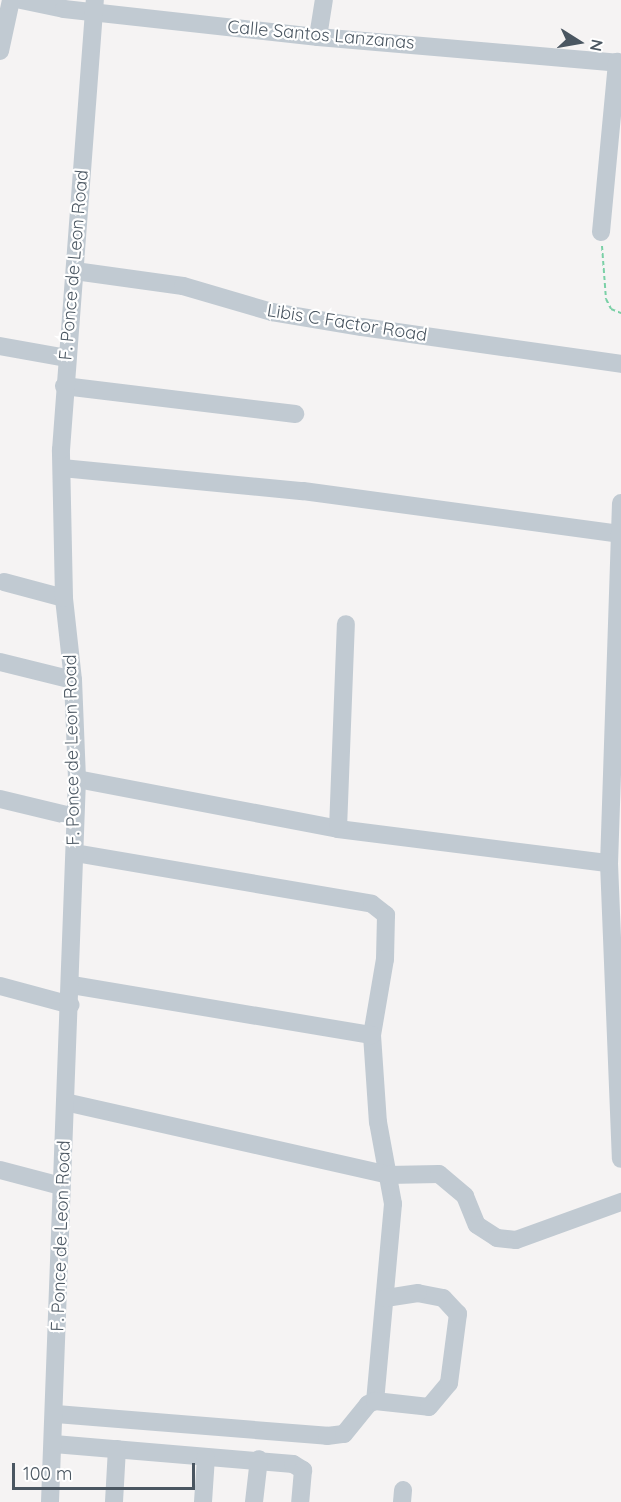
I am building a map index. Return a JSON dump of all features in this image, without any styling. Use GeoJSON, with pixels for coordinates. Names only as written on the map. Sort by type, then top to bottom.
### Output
{"type":"FeatureCollection","features":[{"type":"Feature","properties":{"kind":"street"},"geometry":{"type":"LineString","coordinates":[[0,51],[11,0]]}},
{"type":"Feature","properties":{"kind":"street","name":"Calle Santos Lanzanas"},"geometry":{"type":"LineString","coordinates":[[21,0],[94,6],[318,38],[619,62]]}},
{"type":"Feature","properties":{"kind":"street"},"geometry":{"type":"LineString","coordinates":[[318,38],[324,0]]}},
{"type":"Feature","properties":{"kind":"street","name":"F. Ponce de Leon Road"},"geometry":{"type":"LineString","coordinates":[[50,1502],[56,1414],[61,1186],[72,985],[77,779],[73,680],[64,598],[62,468],[64,386],[75,271],[94,6]]}},
{"type":"Feature","properties":{"kind":"street"},"geometry":{"type":"LineString","coordinates":[[601,232],[614,162],[619,62]]}},
{"type":"Feature","properties":{"kind":"street","name":"Libis C Factor Road"},"geometry":{"type":"LineString","coordinates":[[75,271],[183,286],[294,315],[621,364]]}},
{"type":"Feature","properties":{"kind":"street"},"geometry":{"type":"LineString","coordinates":[[0,345],[66,358]]}},
{"type":"Feature","properties":{"kind":"street"},"geometry":{"type":"LineString","coordinates":[[64,386],[295,414]]}},
{"type":"Feature","properties":{"kind":"street"},"geometry":{"type":"LineString","coordinates":[[62,468],[303,491],[621,534]]}},
{"type":"Feature","properties":{"kind":"street"},"geometry":{"type":"LineString","coordinates":[[621,503],[609,863],[615,896],[621,1159]]}},
{"type":"Feature","properties":{"kind":"street"},"geometry":{"type":"LineString","coordinates":[[4,582],[64,598]]}},
{"type":"Feature","properties":{"kind":"street"},"geometry":{"type":"LineString","coordinates":[[338,829],[346,624]]}},
{"type":"Feature","properties":{"kind":"street"},"geometry":{"type":"LineString","coordinates":[[0,662],[73,680]]}},
{"type":"Feature","properties":{"kind":"street"},"geometry":{"type":"LineString","coordinates":[[77,779],[338,829],[609,863]]}},
{"type":"Feature","properties":{"kind":"street"},"geometry":{"type":"LineString","coordinates":[[0,799],[75,817]]}},
{"type":"Feature","properties":{"kind":"street"},"geometry":{"type":"LineString","coordinates":[[75,853],[372,904],[381,909],[387,922],[372,1035],[378,1122],[393,1204],[375,1401]]}},
{"type":"Feature","properties":{"kind":"street"},"geometry":{"type":"LineString","coordinates":[[72,985],[372,1035]]}},
{"type":"Feature","properties":{"kind":"street"},"geometry":{"type":"LineString","coordinates":[[0,986],[71,1005]]}},
{"type":"Feature","properties":{"kind":"street"},"geometry":{"type":"LineString","coordinates":[[65,1102],[388,1175],[429,1173],[450,1179],[465,1196],[477,1225],[497,1238],[516,1239],[621,1202]]}},
{"type":"Feature","properties":{"kind":"street"},"geometry":{"type":"LineString","coordinates":[[0,1170],[61,1186]]}},
{"type":"Feature","properties":{"kind":"street"},"geometry":{"type":"LineString","coordinates":[[56,1414],[327,1436],[344,1434],[368,1404],[375,1401],[429,1407],[449,1383],[456,1344],[458,1314],[443,1298],[418,1293],[385,1298]]}},
{"type":"Feature","properties":{"kind":"street"},"geometry":{"type":"LineString","coordinates":[[54,1444],[206,1457],[259,1459],[301,1467],[300,1502]]}},
{"type":"Feature","properties":{"kind":"street"},"geometry":{"type":"LineString","coordinates":[[114,1502],[117,1449]]}},
{"type":"Feature","properties":{"kind":"street"},"geometry":{"type":"LineString","coordinates":[[203,1502],[206,1457]]}},
{"type":"Feature","properties":{"kind":"street"},"geometry":{"type":"LineString","coordinates":[[254,1502],[259,1459]]}},
{"type":"Feature","properties":{"kind":"path"},"geometry":{"type":"LineString","coordinates":[[601,232],[606,299],[611,309],[621,312]]}}]}
